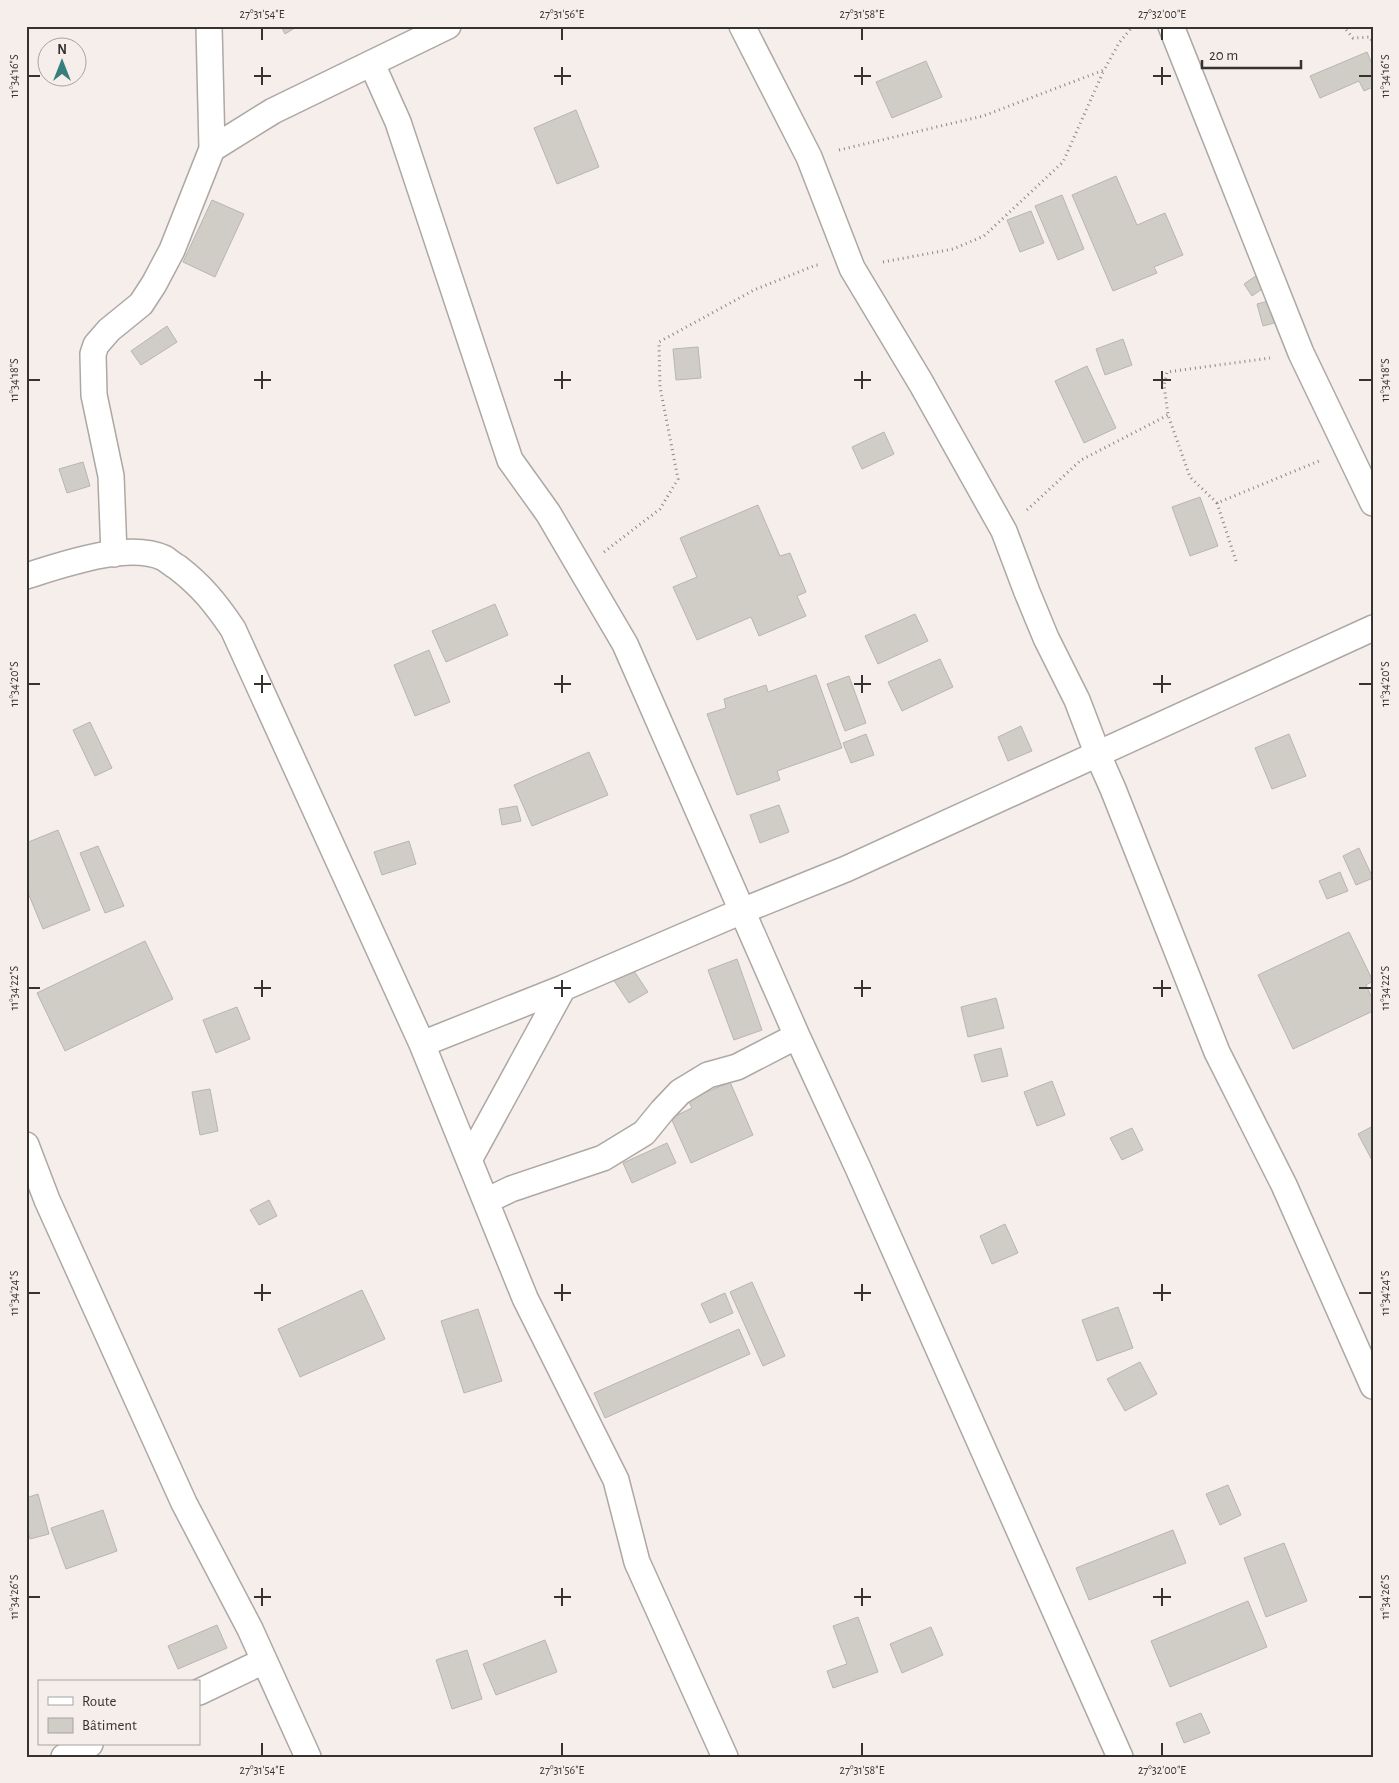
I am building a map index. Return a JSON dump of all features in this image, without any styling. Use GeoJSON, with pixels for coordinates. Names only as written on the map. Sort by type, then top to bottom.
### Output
{"type":"FeatureCollection","features":[{"type":"Feature","properties":{"kind":"street"},"geometry":{"type":"LineString","coordinates":[[114,554],[111,476],[94,395],[92,354],[96,344],[109,330],[140,304],[154,284],[172,250],[212,149],[209,26]]}},
{"type":"Feature","properties":{"kind":"street"},"geometry":{"type":"LineString","coordinates":[[212,149],[273,111],[448,26]]}},
{"type":"Feature","properties":{"kind":"street"},"geometry":{"type":"LineString","coordinates":[[742,26],[809,157],[852,268],[921,383],[1004,531],[1046,638],[1077,700],[1216,1052],[1284,1184],[1373,1386]]}},
{"type":"Feature","properties":{"kind":"street"},"geometry":{"type":"LineString","coordinates":[[1172,26],[1301,353],[1373,503]]}},
{"type":"Feature","properties":{"kind":"street"},"geometry":{"type":"LineString","coordinates":[[372,64],[398,122],[510,460],[548,513],[625,644],[796,1036],[858,1168],[1111,1754]]}},
{"type":"Feature","properties":{"kind":"street"},"geometry":{"type":"LineString","coordinates":[[26,576],[80,559],[114,554],[141,553],[164,558],[211,597],[233,629],[422,1044],[525,1298],[616,1480],[637,1562],[725,1757]]}},
{"type":"Feature","properties":{"kind":"street"},"geometry":{"type":"LineString","coordinates":[[422,1044],[563,988],[742,911],[846,869],[1373,628]]}},
{"type":"Feature","properties":{"kind":"street"},"geometry":{"type":"LineString","coordinates":[[469,1160],[563,988]]}},
{"type":"Feature","properties":{"kind":"street"},"geometry":{"type":"LineString","coordinates":[[486,1201],[512,1189],[603,1158],[644,1133],[680,1092],[708,1075],[737,1067],[796,1036]]}},
{"type":"Feature","properties":{"kind":"street"},"geometry":{"type":"LineString","coordinates":[[26,1145],[47,1200],[180,1494],[250,1629],[308,1757]]}},
{"type":"Feature","properties":{"kind":"street"},"geometry":{"type":"LineString","coordinates":[[200,1692],[264,1661]]}},
{"type":"Feature","properties":{"kind":"street"},"geometry":{"type":"LineString","coordinates":[[64,1757],[86,1746]]}},
{"type":"Feature","properties":{"kind":"path"},"geometry":{"type":"LineString","coordinates":[[581,569],[660,509],[678,479],[660,387],[659,342],[754,290],[816,265],[852,268],[953,249],[984,236],[1063,162],[1104,70],[1119,43],[1133,26]]}},
{"type":"Feature","properties":{"kind":"path"},"geometry":{"type":"LineString","coordinates":[[1343,26],[1353,38],[1370,37],[1373,43]]}},
{"type":"Feature","properties":{"kind":"path"},"geometry":{"type":"LineString","coordinates":[[809,157],[983,116],[1104,70]]}},
{"type":"Feature","properties":{"kind":"path"},"geometry":{"type":"LineString","coordinates":[[1236,561],[1216,503],[1190,476],[1168,415],[1164,385],[1167,372],[1301,353]]}},
{"type":"Feature","properties":{"kind":"path"},"geometry":{"type":"LineString","coordinates":[[1004,531],[1081,460],[1168,415]]}},
{"type":"Feature","properties":{"kind":"path"},"geometry":{"type":"LineString","coordinates":[[1216,503],[1322,460],[1344,446]]}},
{"type":"Feature","properties":{"kind":"building"},"geometry":{"type":"Polygon","coordinates":[[[281,26],[298,26],[285,34],[281,26]]]}},
{"type":"Feature","properties":{"kind":"building"},"geometry":{"type":"Polygon","coordinates":[[[1367,52],[1373,66],[1373,87],[1364,91],[1359,81],[1320,98],[1310,76],[1367,52]]]}},
{"type":"Feature","properties":{"kind":"building"},"geometry":{"type":"Polygon","coordinates":[[[926,61],[942,97],[892,118],[876,82],[926,61]]]}},
{"type":"Feature","properties":{"kind":"building"},"geometry":{"type":"Polygon","coordinates":[[[576,110],[599,167],[557,184],[534,128],[576,110]]]}},
{"type":"Feature","properties":{"kind":"building"},"geometry":{"type":"Polygon","coordinates":[[[1116,176],[1137,225],[1165,213],[1183,255],[1154,267],[1157,273],[1113,291],[1072,195],[1116,176]]]}},
{"type":"Feature","properties":{"kind":"building"},"geometry":{"type":"Polygon","coordinates":[[[1062,195],[1084,249],[1058,260],[1035,206],[1062,195]]]}},
{"type":"Feature","properties":{"kind":"building"},"geometry":{"type":"Polygon","coordinates":[[[212,200],[244,214],[215,277],[183,262],[212,200]]]}},
{"type":"Feature","properties":{"kind":"building"},"geometry":{"type":"Polygon","coordinates":[[[1031,211],[1044,243],[1020,252],[1007,220],[1031,211]]]}},
{"type":"Feature","properties":{"kind":"building"},"geometry":{"type":"Polygon","coordinates":[[[1257,275],[1265,287],[1252,296],[1244,284],[1257,275]]]}},
{"type":"Feature","properties":{"kind":"building"},"geometry":{"type":"Polygon","coordinates":[[[1272,300],[1278,322],[1263,326],[1257,304],[1272,300]]]}},
{"type":"Feature","properties":{"kind":"building"},"geometry":{"type":"Polygon","coordinates":[[[167,326],[177,342],[141,365],[131,351],[167,326]]]}},
{"type":"Feature","properties":{"kind":"building"},"geometry":{"type":"Polygon","coordinates":[[[1123,339],[1132,365],[1105,375],[1096,349],[1123,339]]]}},
{"type":"Feature","properties":{"kind":"building"},"geometry":{"type":"Polygon","coordinates":[[[698,347],[701,378],[676,380],[673,349],[698,347]]]}},
{"type":"Feature","properties":{"kind":"building"},"geometry":{"type":"Polygon","coordinates":[[[1087,366],[1116,428],[1084,443],[1055,381],[1087,366]]]}},
{"type":"Feature","properties":{"kind":"building"},"geometry":{"type":"Polygon","coordinates":[[[884,432],[894,454],[862,469],[852,447],[884,432]]]}},
{"type":"Feature","properties":{"kind":"building"},"geometry":{"type":"Polygon","coordinates":[[[83,462],[90,486],[67,493],[59,469],[83,462]]]}},
{"type":"Feature","properties":{"kind":"building"},"geometry":{"type":"Polygon","coordinates":[[[1200,497],[1218,546],[1190,556],[1172,507],[1200,497]]]}},
{"type":"Feature","properties":{"kind":"building"},"geometry":{"type":"Polygon","coordinates":[[[758,505],[780,556],[790,553],[806,592],[797,596],[806,616],[759,636],[751,617],[697,640],[673,587],[697,577],[680,538],[758,505]]]}},
{"type":"Feature","properties":{"kind":"building"},"geometry":{"type":"Polygon","coordinates":[[[495,604],[508,635],[446,662],[432,631],[495,604]]]}},
{"type":"Feature","properties":{"kind":"building"},"geometry":{"type":"Polygon","coordinates":[[[915,614],[928,641],[878,664],[865,636],[915,614]]]}},
{"type":"Feature","properties":{"kind":"building"},"geometry":{"type":"Polygon","coordinates":[[[429,650],[450,702],[415,716],[394,665],[429,650]]]}},
{"type":"Feature","properties":{"kind":"building"},"geometry":{"type":"Polygon","coordinates":[[[940,659],[953,687],[902,711],[888,682],[940,659]]]}},
{"type":"Feature","properties":{"kind":"building"},"geometry":{"type":"Polygon","coordinates":[[[816,675],[842,748],[777,771],[780,780],[737,795],[707,714],[726,708],[724,699],[766,685],[768,692],[816,675]]]}},
{"type":"Feature","properties":{"kind":"building"},"geometry":{"type":"Polygon","coordinates":[[[849,676],[866,723],[845,731],[827,684],[849,676]]]}},
{"type":"Feature","properties":{"kind":"building"},"geometry":{"type":"Polygon","coordinates":[[[90,722],[112,768],[95,776],[73,730],[90,722]]]}},
{"type":"Feature","properties":{"kind":"building"},"geometry":{"type":"Polygon","coordinates":[[[1021,726],[1032,751],[1008,761],[998,737],[1021,726]]]}},
{"type":"Feature","properties":{"kind":"building"},"geometry":{"type":"Polygon","coordinates":[[[866,734],[874,755],[851,763],[843,743],[866,734]]]}},
{"type":"Feature","properties":{"kind":"building"},"geometry":{"type":"Polygon","coordinates":[[[1289,734],[1306,776],[1272,789],[1255,748],[1289,734]]]}},
{"type":"Feature","properties":{"kind":"building"},"geometry":{"type":"Polygon","coordinates":[[[589,752],[608,795],[532,826],[514,785],[589,752]]]}},
{"type":"Feature","properties":{"kind":"building"},"geometry":{"type":"Polygon","coordinates":[[[779,805],[789,832],[760,843],[750,815],[779,805]]]}},
{"type":"Feature","properties":{"kind":"building"},"geometry":{"type":"Polygon","coordinates":[[[517,806],[521,821],[502,825],[499,809],[517,806]]]}},
{"type":"Feature","properties":{"kind":"building"},"geometry":{"type":"Polygon","coordinates":[[[58,830],[90,910],[43,929],[26,888],[26,843],[58,830]]]}},
{"type":"Feature","properties":{"kind":"building"},"geometry":{"type":"Polygon","coordinates":[[[409,841],[416,864],[382,875],[374,852],[409,841]]]}},
{"type":"Feature","properties":{"kind":"building"},"geometry":{"type":"Polygon","coordinates":[[[98,846],[124,906],[105,913],[80,853],[98,846]]]}},
{"type":"Feature","properties":{"kind":"building"},"geometry":{"type":"Polygon","coordinates":[[[1359,848],[1373,878],[1356,885],[1343,856],[1359,848]]]}},
{"type":"Feature","properties":{"kind":"building"},"geometry":{"type":"Polygon","coordinates":[[[1340,872],[1348,891],[1327,899],[1319,881],[1340,872]]]}},
{"type":"Feature","properties":{"kind":"building"},"geometry":{"type":"Polygon","coordinates":[[[1349,932],[1373,981],[1366,985],[1373,1000],[1373,1011],[1293,1049],[1258,975],[1349,932]]]}},
{"type":"Feature","properties":{"kind":"building"},"geometry":{"type":"Polygon","coordinates":[[[145,941],[173,999],[65,1051],[37,993],[145,941]]]}},
{"type":"Feature","properties":{"kind":"building"},"geometry":{"type":"Polygon","coordinates":[[[737,959],[762,1030],[734,1040],[708,970],[737,959]]]}},
{"type":"Feature","properties":{"kind":"building"},"geometry":{"type":"Polygon","coordinates":[[[632,968],[648,992],[629,1003],[613,979],[632,968]]]}},
{"type":"Feature","properties":{"kind":"building"},"geometry":{"type":"Polygon","coordinates":[[[996,998],[1004,1028],[968,1037],[961,1007],[996,998]]]}},
{"type":"Feature","properties":{"kind":"building"},"geometry":{"type":"Polygon","coordinates":[[[237,1007],[250,1039],[216,1053],[203,1020],[237,1007]]]}},
{"type":"Feature","properties":{"kind":"building"},"geometry":{"type":"Polygon","coordinates":[[[1001,1048],[1008,1076],[982,1082],[974,1055],[1001,1048]]]}},
{"type":"Feature","properties":{"kind":"building"},"geometry":{"type":"Polygon","coordinates":[[[1052,1081],[1065,1115],[1037,1126],[1024,1092],[1052,1081]]]}},
{"type":"Feature","properties":{"kind":"building"},"geometry":{"type":"Polygon","coordinates":[[[730,1082],[753,1135],[691,1163],[671,1118],[692,1108],[688,1100],[730,1082]]]}},
{"type":"Feature","properties":{"kind":"building"},"geometry":{"type":"Polygon","coordinates":[[[210,1089],[218,1131],[200,1135],[192,1092],[210,1089]]]}},
{"type":"Feature","properties":{"kind":"building"},"geometry":{"type":"Polygon","coordinates":[[[1373,1126],[1373,1162],[1358,1134],[1373,1126]]]}},
{"type":"Feature","properties":{"kind":"building"},"geometry":{"type":"Polygon","coordinates":[[[1132,1128],[1143,1150],[1122,1160],[1110,1138],[1132,1128]]]}},
{"type":"Feature","properties":{"kind":"building"},"geometry":{"type":"Polygon","coordinates":[[[667,1143],[676,1163],[632,1183],[623,1163],[667,1143]]]}},
{"type":"Feature","properties":{"kind":"building"},"geometry":{"type":"Polygon","coordinates":[[[269,1200],[277,1216],[259,1225],[250,1210],[269,1200]]]}},
{"type":"Feature","properties":{"kind":"building"},"geometry":{"type":"Polygon","coordinates":[[[1005,1224],[1018,1253],[992,1264],[980,1236],[1005,1224]]]}},
{"type":"Feature","properties":{"kind":"building"},"geometry":{"type":"Polygon","coordinates":[[[752,1282],[785,1356],[763,1366],[730,1292],[752,1282]]]}},
{"type":"Feature","properties":{"kind":"building"},"geometry":{"type":"Polygon","coordinates":[[[362,1290],[385,1339],[300,1377],[278,1329],[362,1290]]]}},
{"type":"Feature","properties":{"kind":"building"},"geometry":{"type":"Polygon","coordinates":[[[725,1293],[733,1313],[710,1323],[701,1304],[725,1293]]]}},
{"type":"Feature","properties":{"kind":"building"},"geometry":{"type":"Polygon","coordinates":[[[1118,1307],[1133,1348],[1097,1361],[1082,1320],[1118,1307]]]}},
{"type":"Feature","properties":{"kind":"building"},"geometry":{"type":"Polygon","coordinates":[[[478,1309],[502,1381],[464,1393],[441,1321],[478,1309]]]}},
{"type":"Feature","properties":{"kind":"building"},"geometry":{"type":"Polygon","coordinates":[[[739,1329],[750,1354],[605,1418],[594,1393],[739,1329]]]}},
{"type":"Feature","properties":{"kind":"building"},"geometry":{"type":"Polygon","coordinates":[[[1140,1362],[1157,1394],[1125,1411],[1107,1379],[1140,1362]]]}},
{"type":"Feature","properties":{"kind":"building"},"geometry":{"type":"Polygon","coordinates":[[[1228,1485],[1241,1515],[1220,1525],[1206,1494],[1228,1485]]]}},
{"type":"Feature","properties":{"kind":"building"},"geometry":{"type":"Polygon","coordinates":[[[38,1494],[49,1534],[30,1539],[26,1524],[26,1498],[38,1494]]]}},
{"type":"Feature","properties":{"kind":"building"},"geometry":{"type":"Polygon","coordinates":[[[103,1510],[117,1551],[66,1569],[51,1528],[103,1510]]]}},
{"type":"Feature","properties":{"kind":"building"},"geometry":{"type":"Polygon","coordinates":[[[1173,1530],[1186,1563],[1089,1600],[1076,1568],[1173,1530]]]}},
{"type":"Feature","properties":{"kind":"building"},"geometry":{"type":"Polygon","coordinates":[[[1284,1543],[1307,1601],[1266,1617],[1244,1558],[1284,1543]]]}},
{"type":"Feature","properties":{"kind":"building"},"geometry":{"type":"Polygon","coordinates":[[[1248,1601],[1267,1647],[1170,1687],[1151,1641],[1248,1601]]]}},
{"type":"Feature","properties":{"kind":"building"},"geometry":{"type":"Polygon","coordinates":[[[858,1617],[878,1672],[833,1688],[827,1671],[847,1664],[833,1626],[858,1617]]]}},
{"type":"Feature","properties":{"kind":"building"},"geometry":{"type":"Polygon","coordinates":[[[217,1625],[227,1648],[178,1669],[168,1646],[217,1625]]]}},
{"type":"Feature","properties":{"kind":"building"},"geometry":{"type":"Polygon","coordinates":[[[931,1627],[943,1655],[902,1673],[890,1644],[931,1627]]]}},
{"type":"Feature","properties":{"kind":"building"},"geometry":{"type":"Polygon","coordinates":[[[545,1640],[557,1672],[496,1695],[483,1664],[545,1640]]]}},
{"type":"Feature","properties":{"kind":"building"},"geometry":{"type":"Polygon","coordinates":[[[467,1650],[482,1699],[452,1709],[436,1660],[467,1650]]]}},
{"type":"Feature","properties":{"kind":"building"},"geometry":{"type":"Polygon","coordinates":[[[1201,1713],[1210,1733],[1184,1743],[1176,1723],[1201,1713]]]}}]}
